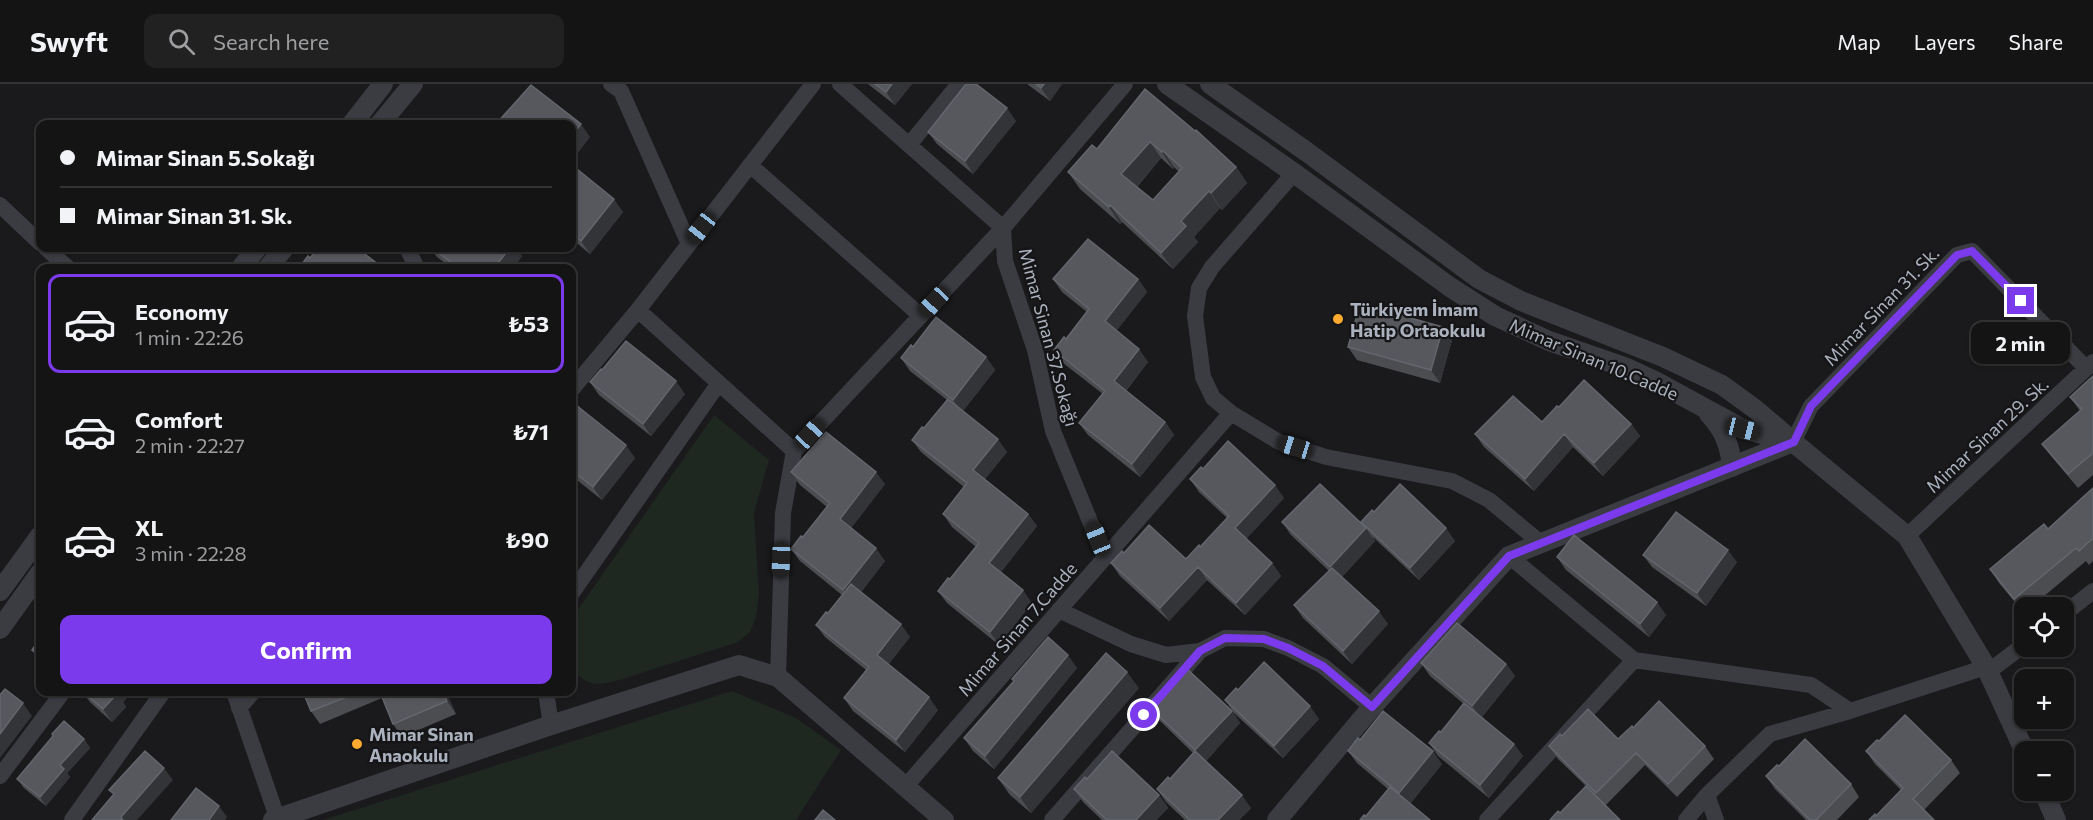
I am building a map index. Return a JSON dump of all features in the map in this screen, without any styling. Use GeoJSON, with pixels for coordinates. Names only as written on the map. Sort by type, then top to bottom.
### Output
{"type":"FeatureCollection","features":[{"type":"Feature","properties":{"kind":"street"},"geometry":{"type":"LineString","coordinates":[[355,120],[383,84]]}},
{"type":"Feature","properties":{"kind":"street"},"geometry":{"type":"LineString","coordinates":[[383,120],[412,84]]}},
{"type":"Feature","properties":{"kind":"street"},"geometry":{"type":"LineString","coordinates":[[576,384],[638,310],[813,84]]}},
{"type":"Feature","properties":{"kind":"street","name":"Mimar Sinan 37.Sokağı"},"geometry":{"type":"LineString","coordinates":[[840,84],[1003,228],[1005,261],[1035,350],[1053,431],[1105,558]]}},
{"type":"Feature","properties":{"kind":"street"},"geometry":{"type":"LineString","coordinates":[[909,145],[959,84]]}},
{"type":"Feature","properties":{"kind":"street"},"geometry":{"type":"LineString","coordinates":[[777,677],[783,513],[794,451],[1003,228],[1125,84]]}},
{"type":"Feature","properties":{"kind":"street","name":"Mimar Sinan 10.Cadde"},"geometry":{"type":"LineString","coordinates":[[1167,84],[1450,287],[1495,316],[1550,341],[1627,368],[1743,429],[1794,442]]}},
{"type":"Feature","properties":{"kind":"street","name":"Mimar Sinan 10.Cadde"},"geometry":{"type":"LineString","coordinates":[[1210,84],[1307,152],[1479,279],[1521,301],[1663,357],[1722,385],[1794,442]]}},
{"type":"Feature","properties":{"kind":"street"},"geometry":{"type":"LineString","coordinates":[[620,86],[689,244]]}},
{"type":"Feature","properties":{"kind":"street"},"geometry":{"type":"LineString","coordinates":[[750,165],[921,316]]}},
{"type":"Feature","properties":{"kind":"street"},"geometry":{"type":"LineString","coordinates":[[1294,173],[1212,267],[1199,288],[1195,316],[1203,377],[1213,398],[1231,413],[1279,442],[1317,454],[1452,481],[1488,500],[1542,544]]}},
{"type":"Feature","properties":{"kind":"street"},"geometry":{"type":"LineString","coordinates":[[0,205],[36,239]]}},
{"type":"Feature","properties":{"kind":"street","name":"Mimar Sinan 31. Sk."},"geometry":{"type":"LineString","coordinates":[[1794,442],[1811,406],[1957,255],[1972,251],[2090,365]]}},
{"type":"Feature","properties":{"kind":"street"},"geometry":{"type":"LineString","coordinates":[[50,252],[64,264]]}},
{"type":"Feature","properties":{"kind":"street"},"geometry":{"type":"LineString","coordinates":[[244,264],[254,252]]}},
{"type":"Feature","properties":{"kind":"street"},"geometry":{"type":"LineString","coordinates":[[271,264],[281,252]]}},
{"type":"Feature","properties":{"kind":"street"},"geometry":{"type":"LineString","coordinates":[[638,310],[794,451]]}},
{"type":"Feature","properties":{"kind":"street","name":"Mimar Sinan 29. Sk."},"geometry":{"type":"LineString","coordinates":[[1907,536],[2090,365]]}},
{"type":"Feature","properties":{"kind":"street"},"geometry":{"type":"LineString","coordinates":[[576,587],[719,383]]}},
{"type":"Feature","properties":{"kind":"street"},"geometry":{"type":"LineString","coordinates":[[1701,405],[1720,426],[1728,441],[1732,467]]}},
{"type":"Feature","properties":{"kind":"street","name":"Mimar Sinan 7.Cadde"},"geometry":{"type":"LineString","coordinates":[[905,787],[1231,413]]}},
{"type":"Feature","properties":{"kind":"street"},"geometry":{"type":"LineString","coordinates":[[1277,820],[1372,707],[1509,556],[1794,442],[1907,536],[1987,669],[2020,741]]}},
{"type":"Feature","properties":{"kind":"street"},"geometry":{"type":"LineString","coordinates":[[0,591],[36,542]]}},
{"type":"Feature","properties":{"kind":"street"},"geometry":{"type":"LineString","coordinates":[[1509,556],[1634,660],[1811,685],[1850,711]]}},
{"type":"Feature","properties":{"kind":"street"},"geometry":{"type":"LineString","coordinates":[[0,629],[36,579]]}},
{"type":"Feature","properties":{"kind":"street"},"geometry":{"type":"LineString","coordinates":[[2074,606],[2093,591]]}},
{"type":"Feature","properties":{"kind":"street"},"geometry":{"type":"LineString","coordinates":[[1059,610],[1131,644],[1166,655],[1200,651],[1225,638],[1264,639],[1288,648],[1323,666],[1372,707]]}},
{"type":"Feature","properties":{"kind":"street"},"geometry":{"type":"LineString","coordinates":[[1052,820],[1200,651]]}},
{"type":"Feature","properties":{"kind":"street"},"geometry":{"type":"LineString","coordinates":[[1686,820],[1707,795],[1770,734],[1987,669],[2014,651]]}},
{"type":"Feature","properties":{"kind":"street"},"geometry":{"type":"LineString","coordinates":[[1487,820],[1634,660]]}},
{"type":"Feature","properties":{"kind":"street"},"geometry":{"type":"LineString","coordinates":[[235,696],[275,819],[551,725],[739,665],[777,677],[944,820]]}},
{"type":"Feature","properties":{"kind":"street"},"geometry":{"type":"LineString","coordinates":[[0,776],[60,696]]}},
{"type":"Feature","properties":{"kind":"street"},"geometry":{"type":"LineString","coordinates":[[72,820],[160,696]]}},
{"type":"Feature","properties":{"kind":"street"},"geometry":{"type":"LineString","coordinates":[[239,708],[250,696]]}},
{"type":"Feature","properties":{"kind":"street"},"geometry":{"type":"LineString","coordinates":[[547,696],[551,725]]}},
{"type":"Feature","properties":{"kind":"street"},"geometry":{"type":"LineString","coordinates":[[1707,795],[1716,820]]}},
{"type":"Feature","properties":{"kind":"street"},"geometry":{"type":"LineString","coordinates":[[2048,801],[2056,820]]}},
{"type":"Feature","properties":{"kind":"shaded area"},"geometry":{"type":"Polygon","coordinates":[[[714,415],[769,460],[754,513],[759,594],[756,617],[750,632],[738,642],[619,680],[598,684],[588,682],[576,673],[576,612],[714,415]]]}},
{"type":"Feature","properties":{"kind":"shaded area"},"geometry":{"type":"Polygon","coordinates":[[[732,691],[796,718],[841,750],[796,820],[323,820],[732,691]]]}},
{"type":"Feature","properties":{"kind":"building"},"geometry":{"type":"Polygon","coordinates":[[[875,84],[892,84],[886,92],[875,84]]]}},
{"type":"Feature","properties":{"kind":"building"},"geometry":{"type":"Polygon","coordinates":[[[966,84],[976,84],[1007,108],[965,161],[928,132],[966,84]]]}},
{"type":"Feature","properties":{"kind":"building"},"geometry":{"type":"Polygon","coordinates":[[[531,85],[576,120],[500,120],[531,85]]]}},
{"type":"Feature","properties":{"kind":"building"},"geometry":{"type":"Polygon","coordinates":[[[1145,89],[1196,130],[1236,167],[1181,221],[1186,226],[1161,253],[1110,205],[1109,207],[1068,172],[1092,145],[1097,149],[1145,89]],[[1150,142],[1121,174],[1153,200],[1182,168],[1150,142]]]}},
{"type":"Feature","properties":{"kind":"building"},"geometry":{"type":"Polygon","coordinates":[[[576,120],[581,124],[576,131],[576,120]]]}},
{"type":"Feature","properties":{"kind":"building"},"geometry":{"type":"Polygon","coordinates":[[[576,168],[614,199],[581,241],[576,237],[576,168]]]}},
{"type":"Feature","properties":{"kind":"building"},"geometry":{"type":"Polygon","coordinates":[[[1088,239],[1138,279],[1105,321],[1139,349],[1114,381],[1165,422],[1132,464],[1079,423],[1105,391],[1054,350],[1064,337],[1066,339],[1089,309],[1053,279],[1088,239]]]}},
{"type":"Feature","properties":{"kind":"building"},"geometry":{"type":"Polygon","coordinates":[[[315,252],[362,252],[378,264],[302,264],[308,256],[310,258],[315,252]]]}},
{"type":"Feature","properties":{"kind":"building"},"geometry":{"type":"Polygon","coordinates":[[[437,252],[507,252],[497,264],[454,264],[437,252]]]}},
{"type":"Feature","properties":{"kind":"building"},"geometry":{"type":"Polygon","coordinates":[[[1360,304],[1443,327],[1431,370],[1348,347],[1360,304]]]}},
{"type":"Feature","properties":{"kind":"building"},"geometry":{"type":"Polygon","coordinates":[[[936,317],[986,357],[953,400],[901,358],[911,345],[913,347],[936,317]]]}},
{"type":"Feature","properties":{"kind":"building"},"geometry":{"type":"Polygon","coordinates":[[[626,341],[676,381],[643,424],[590,382],[626,341]]]}},
{"type":"Feature","properties":{"kind":"building"},"geometry":{"type":"Polygon","coordinates":[[[2093,376],[2093,453],[2068,474],[2042,444],[2082,409],[2070,397],[2093,376]]]}},
{"type":"Feature","properties":{"kind":"building"},"geometry":{"type":"Polygon","coordinates":[[[1584,380],[1631,424],[1594,463],[1564,434],[1525,479],[1475,434],[1513,396],[1542,422],[1584,380]]]}},
{"type":"Feature","properties":{"kind":"building"},"geometry":{"type":"Polygon","coordinates":[[[948,399],[998,439],[973,470],[1028,514],[989,563],[1023,590],[990,632],[938,591],[979,543],[943,514],[967,483],[912,440],[948,399]]]}},
{"type":"Feature","properties":{"kind":"building"},"geometry":{"type":"Polygon","coordinates":[[[576,405],[626,445],[593,487],[576,473],[576,405]]]}},
{"type":"Feature","properties":{"kind":"building"},"geometry":{"type":"Polygon","coordinates":[[[826,432],[876,472],[840,519],[876,548],[843,590],[791,549],[830,503],[791,472],[826,432]]]}},
{"type":"Feature","properties":{"kind":"building"},"geometry":{"type":"Polygon","coordinates":[[[1228,441],[1275,485],[1235,528],[1272,563],[1236,603],[1198,567],[1160,608],[1111,563],[1122,551],[1124,553],[1149,525],[1186,559],[1199,545],[1200,547],[1229,516],[1190,479],[1201,467],[1203,469],[1228,441]]]}},
{"type":"Feature","properties":{"kind":"building"},"geometry":{"type":"Polygon","coordinates":[[[1320,484],[1366,528],[1330,567],[1282,522],[1320,484]]]}},
{"type":"Feature","properties":{"kind":"building"},"geometry":{"type":"Polygon","coordinates":[[[1400,484],[1446,528],[1410,568],[1361,522],[1372,510],[1374,512],[1400,484]]]}},
{"type":"Feature","properties":{"kind":"building"},"geometry":{"type":"Polygon","coordinates":[[[2093,488],[2093,538],[2079,551],[2076,548],[2014,599],[1990,569],[2044,524],[2048,529],[2093,488]]]}},
{"type":"Feature","properties":{"kind":"building"},"geometry":{"type":"Polygon","coordinates":[[[1676,512],[1728,550],[1697,593],[1643,555],[1676,512]]]}},
{"type":"Feature","properties":{"kind":"building"},"geometry":{"type":"Polygon","coordinates":[[[1574,535],[1657,602],[1640,624],[1557,557],[1574,535]]]}},
{"type":"Feature","properties":{"kind":"building"},"geometry":{"type":"Polygon","coordinates":[[[1332,568],[1379,611],[1343,651],[1294,605],[1332,568]]]}},
{"type":"Feature","properties":{"kind":"building"},"geometry":{"type":"Polygon","coordinates":[[[851,584],[901,624],[877,655],[929,697],[896,740],[844,698],[869,667],[816,625],[851,584]]]}},
{"type":"Feature","properties":{"kind":"building"},"geometry":{"type":"Polygon","coordinates":[[[1457,623],[1506,664],[1472,706],[1421,663],[1457,623]]]}},
{"type":"Feature","properties":{"kind":"building"},"geometry":{"type":"Polygon","coordinates":[[[1048,637],[1068,655],[985,756],[964,738],[1014,681],[1012,679],[1048,637]]]}},
{"type":"Feature","properties":{"kind":"building"},"geometry":{"type":"Polygon","coordinates":[[[1106,653],[1127,672],[1020,797],[998,778],[1106,653]]]}},
{"type":"Feature","properties":{"kind":"building"},"geometry":{"type":"Polygon","coordinates":[[[1264,662],[1310,706],[1274,746],[1225,700],[1236,688],[1238,690],[1264,662]]]}},
{"type":"Feature","properties":{"kind":"building"},"geometry":{"type":"Polygon","coordinates":[[[1185,667],[1232,711],[1195,750],[1147,705],[1185,667]]]}},
{"type":"Feature","properties":{"kind":"building"},"geometry":{"type":"Polygon","coordinates":[[[5,689],[23,703],[0,734],[0,695],[5,689]]]}},
{"type":"Feature","properties":{"kind":"building"},"geometry":{"type":"Polygon","coordinates":[[[88,696],[115,696],[103,709],[88,696]]]}},
{"type":"Feature","properties":{"kind":"building"},"geometry":{"type":"Polygon","coordinates":[[[305,696],[349,696],[311,711],[305,696]]]}},
{"type":"Feature","properties":{"kind":"building"},"geometry":{"type":"Polygon","coordinates":[[[382,696],[445,696],[447,701],[393,724],[382,696]]]}},
{"type":"Feature","properties":{"kind":"building"},"geometry":{"type":"Polygon","coordinates":[[[1659,701],[1705,746],[1668,784],[1636,753],[1596,793],[1549,746],[1588,709],[1618,739],[1632,726],[1633,728],[1659,701]]]}},
{"type":"Feature","properties":{"kind":"building"},"geometry":{"type":"Polygon","coordinates":[[[1464,703],[1514,744],[1480,785],[1429,743],[1464,703]]]}},
{"type":"Feature","properties":{"kind":"building"},"geometry":{"type":"Polygon","coordinates":[[[1383,711],[1433,751],[1399,793],[1348,751],[1383,711]]]}},
{"type":"Feature","properties":{"kind":"building"},"geometry":{"type":"Polygon","coordinates":[[[1905,715],[1951,760],[1913,799],[1934,820],[1869,820],[1875,814],[1876,816],[1903,788],[1866,751],[1905,715]]]}},
{"type":"Feature","properties":{"kind":"building"},"geometry":{"type":"Polygon","coordinates":[[[64,721],[84,739],[60,765],[64,769],[40,797],[17,779],[64,721]]]}},
{"type":"Feature","properties":{"kind":"building"},"geometry":{"type":"Polygon","coordinates":[[[1805,739],[1851,784],[1816,820],[1810,820],[1766,776],[1805,739]]]}},
{"type":"Feature","properties":{"kind":"building"},"geometry":{"type":"Polygon","coordinates":[[[145,751],[164,768],[121,817],[123,820],[92,820],[114,794],[109,790],[145,751]]]}},
{"type":"Feature","properties":{"kind":"building"},"geometry":{"type":"Polygon","coordinates":[[[1112,751],[1159,795],[1136,820],[1107,820],[1074,789],[1085,777],[1087,779],[1112,751]]]}},
{"type":"Feature","properties":{"kind":"building"},"geometry":{"type":"Polygon","coordinates":[[[1195,751],[1242,795],[1218,820],[1190,820],[1157,789],[1168,777],[1170,779],[1195,751]]]}},
{"type":"Feature","properties":{"kind":"building"},"geometry":{"type":"Polygon","coordinates":[[[1586,786],[1620,820],[1550,820],[1558,811],[1560,813],[1586,786]]]}},
{"type":"Feature","properties":{"kind":"building"},"geometry":{"type":"Polygon","coordinates":[[[1390,787],[1430,820],[1360,820],[1390,787]]]}},
{"type":"Feature","properties":{"kind":"building"},"geometry":{"type":"Polygon","coordinates":[[[196,788],[219,806],[209,820],[171,820],[196,788]]]}},
{"type":"Feature","properties":{"kind":"building"},"geometry":{"type":"Polygon","coordinates":[[[823,810],[835,820],[815,820],[823,810]]]}},
{"type":"Feature","properties":{"kind":"place","name":"Türkiyem İmam Hatip Ortaokulu"},"geometry":{"type":"Point","coordinates":[1338,319]}},
{"type":"Feature","properties":{"kind":"place","name":"Mimar Sinan Anaokulu"},"geometry":{"type":"Point","coordinates":[357,744]}},
{"type":"Feature","properties":{"kind":"route"},"geometry":{"type":"LineString","coordinates":[[1144,715],[1200,651],[1225,638],[1264,639],[1288,648],[1323,666],[1372,707],[1509,556],[1794,442],[1811,406],[1957,255],[1972,251],[2021,301]]}}]}
